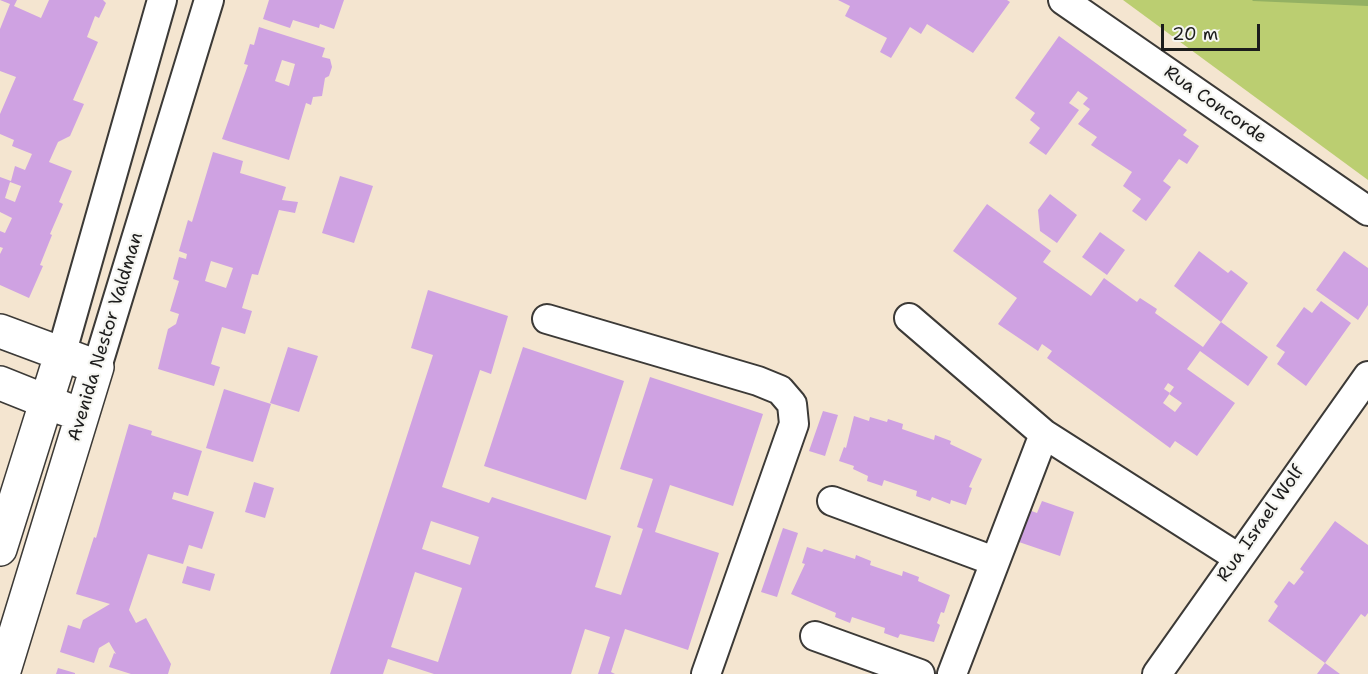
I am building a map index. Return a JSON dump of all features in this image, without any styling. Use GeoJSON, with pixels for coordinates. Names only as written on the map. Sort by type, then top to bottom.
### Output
{"type":"FeatureCollection","features":[{"type":"Feature","properties":{"kind":"main road"},"geometry":{"type":"LineString","coordinates":[[0,331],[97,367]]}},
{"type":"Feature","properties":{"kind":"main road"},"geometry":{"type":"LineString","coordinates":[[0,549],[61,355]]}},
{"type":"Feature","properties":{"kind":"main road","name":"Avenida Nestor Valdman"},"geometry":{"type":"LineString","coordinates":[[3,674],[97,367]]}},
{"type":"Feature","properties":{"kind":"main road"},"geometry":{"type":"LineString","coordinates":[[0,382],[82,416]]}},
{"type":"Feature","properties":{"kind":"street"},"geometry":{"type":"LineString","coordinates":[[61,355],[162,0]]}},
{"type":"Feature","properties":{"kind":"street","name":"Avenida Nestor Valdman"},"geometry":{"type":"LineString","coordinates":[[97,367],[209,0]]}},
{"type":"Feature","properties":{"kind":"street","name":"Rua Concorde"},"geometry":{"type":"LineString","coordinates":[[1063,0],[1368,211]]}},
{"type":"Feature","properties":{"kind":"street"},"geometry":{"type":"LineString","coordinates":[[909,318],[1044,434],[1238,557]]}},
{"type":"Feature","properties":{"kind":"street"},"geometry":{"type":"LineString","coordinates":[[547,319],[758,381],[780,390],[792,404],[794,424],[706,674]]}},
{"type":"Feature","properties":{"kind":"street","name":"Rua Israel Wolf"},"geometry":{"type":"LineString","coordinates":[[1157,674],[1368,376]]}},
{"type":"Feature","properties":{"kind":"street"},"geometry":{"type":"LineString","coordinates":[[952,674],[1044,434]]}},
{"type":"Feature","properties":{"kind":"street"},"geometry":{"type":"LineString","coordinates":[[832,501],[994,561]]}},
{"type":"Feature","properties":{"kind":"street"},"geometry":{"type":"LineString","coordinates":[[815,636],[920,674]]}},
{"type":"Feature","properties":{"kind":"green space"},"geometry":{"type":"Polygon","coordinates":[[[1123,0],[1368,0],[1368,180],[1123,0]]]}},
{"type":"Feature","properties":{"kind":"green space"},"geometry":{"type":"Polygon","coordinates":[[[1368,0],[1368,6],[1253,1],[1368,0]]]}},
{"type":"Feature","properties":{"kind":"building"},"geometry":{"type":"Polygon","coordinates":[[[0,0],[17,0],[14,6],[41,18],[49,0],[103,0],[106,3],[99,18],[95,16],[87,37],[98,42],[73,100],[84,104],[70,136],[58,142],[49,162],[72,171],[59,202],[63,204],[40,265],[43,266],[29,298],[0,285],[0,254],[3,248],[0,247],[0,231],[5,233],[12,218],[0,212],[0,177],[11,181],[15,166],[25,170],[32,154],[12,146],[14,140],[0,134],[0,114],[16,77],[0,71],[0,29],[10,4],[0,0]],[[10,182],[5,198],[15,202],[21,186],[10,182]]]}},
{"type":"Feature","properties":{"kind":"building"},"geometry":{"type":"Polygon","coordinates":[[[269,0],[344,0],[334,29],[320,24],[319,28],[293,20],[290,28],[263,19],[269,0]]]}},
{"type":"Feature","properties":{"kind":"building"},"geometry":{"type":"Polygon","coordinates":[[[838,0],[1007,0],[1010,2],[973,53],[927,24],[921,34],[910,27],[891,58],[880,52],[887,38],[845,16],[850,6],[838,0]]]}},
{"type":"Feature","properties":{"kind":"building"},"geometry":{"type":"Polygon","coordinates":[[[259,27],[325,48],[322,57],[330,59],[332,67],[329,76],[325,78],[322,96],[313,97],[311,105],[306,103],[289,160],[222,139],[248,65],[244,64],[250,44],[254,45],[259,27]],[[282,60],[275,81],[289,86],[295,64],[282,60]]]}},
{"type":"Feature","properties":{"kind":"building"},"geometry":{"type":"Polygon","coordinates":[[[1059,36],[1187,130],[1183,135],[1199,146],[1187,164],[1179,159],[1163,181],[1171,187],[1146,221],[1132,211],[1141,199],[1123,186],[1132,172],[1091,145],[1097,137],[1078,124],[1090,109],[1083,104],[1088,98],[1078,91],[1069,103],[1079,110],[1046,155],[1029,143],[1040,128],[1030,120],[1035,113],[1015,98],[1059,36]]]}},
{"type":"Feature","properties":{"kind":"building"},"geometry":{"type":"Polygon","coordinates":[[[213,152],[243,161],[240,173],[286,187],[282,200],[298,202],[295,213],[279,210],[258,275],[252,274],[242,308],[252,311],[245,334],[222,327],[211,364],[220,367],[214,386],[158,369],[168,329],[176,324],[179,314],[170,311],[179,281],[173,279],[179,257],[186,259],[187,254],[179,251],[188,220],[192,222],[213,152]],[[211,261],[205,281],[226,288],[233,268],[211,261]]]}},
{"type":"Feature","properties":{"kind":"building"},"geometry":{"type":"Polygon","coordinates":[[[340,176],[373,186],[354,243],[322,233],[340,176]]]}},
{"type":"Feature","properties":{"kind":"building"},"geometry":{"type":"Polygon","coordinates":[[[1050,194],[1077,215],[1057,243],[1040,231],[1038,210],[1050,194]]]}},
{"type":"Feature","properties":{"kind":"building"},"geometry":{"type":"Polygon","coordinates":[[[987,204],[1051,251],[1043,262],[1091,296],[1104,278],[1137,302],[1140,298],[1157,309],[1155,313],[1203,347],[1221,322],[1268,357],[1248,386],[1200,351],[1187,369],[1235,403],[1197,456],[1175,441],[1170,448],[1047,358],[1052,351],[1042,344],[1038,351],[998,324],[1017,298],[953,251],[987,204]],[[1168,383],[1164,389],[1170,393],[1174,387],[1168,383]],[[1169,394],[1163,403],[1175,412],[1182,403],[1169,394]]]}},
{"type":"Feature","properties":{"kind":"building"},"geometry":{"type":"Polygon","coordinates":[[[1100,232],[1125,250],[1107,275],[1082,257],[1100,232]]]}},
{"type":"Feature","properties":{"kind":"building"},"geometry":{"type":"Polygon","coordinates":[[[1199,251],[1228,273],[1231,270],[1248,283],[1221,322],[1174,286],[1199,251]]]}},
{"type":"Feature","properties":{"kind":"building"},"geometry":{"type":"Polygon","coordinates":[[[1344,251],[1368,268],[1368,305],[1358,320],[1316,290],[1344,251]]]}},
{"type":"Feature","properties":{"kind":"building"},"geometry":{"type":"Polygon","coordinates":[[[428,290],[508,316],[491,374],[480,370],[442,487],[489,503],[492,497],[611,536],[595,587],[621,595],[643,529],[637,527],[653,479],[620,469],[650,377],[763,414],[733,506],[670,485],[655,532],[719,553],[688,650],[625,629],[611,672],[615,674],[598,674],[610,637],[585,629],[571,674],[434,674],[388,659],[383,674],[330,674],[433,355],[411,348],[428,290]],[[431,521],[422,549],[470,565],[479,537],[431,521]],[[415,572],[391,647],[438,662],[462,588],[415,572]]]}},
{"type":"Feature","properties":{"kind":"building"},"geometry":{"type":"Polygon","coordinates":[[[1321,301],[1351,323],[1306,386],[1277,364],[1285,352],[1276,346],[1304,307],[1312,313],[1321,301]]]}},
{"type":"Feature","properties":{"kind":"building"},"geometry":{"type":"Polygon","coordinates":[[[288,347],[318,356],[299,412],[270,403],[288,347]]]}},
{"type":"Feature","properties":{"kind":"building"},"geometry":{"type":"Polygon","coordinates":[[[523,347],[624,381],[586,500],[484,466],[523,347]]]}},
{"type":"Feature","properties":{"kind":"building"},"geometry":{"type":"Polygon","coordinates":[[[224,389],[271,404],[253,462],[206,448],[224,389]]]}},
{"type":"Feature","properties":{"kind":"building"},"geometry":{"type":"Polygon","coordinates":[[[823,411],[838,415],[825,456],[809,451],[823,411]]]}},
{"type":"Feature","properties":{"kind":"building"},"geometry":{"type":"Polygon","coordinates":[[[854,416],[869,421],[870,417],[887,422],[888,419],[903,424],[902,429],[934,440],[935,435],[951,441],[950,444],[982,459],[969,487],[972,488],[966,505],[951,500],[950,504],[932,497],[930,501],[916,496],[917,491],[884,480],[882,486],[867,481],[868,476],[853,469],[854,466],[839,461],[844,447],[846,448],[854,416]]]}},
{"type":"Feature","properties":{"kind":"building"},"geometry":{"type":"Polygon","coordinates":[[[129,424],[152,431],[151,435],[202,451],[188,496],[174,492],[172,499],[214,512],[202,549],[189,545],[183,564],[148,554],[129,610],[136,623],[146,618],[171,664],[168,674],[131,674],[109,667],[114,653],[116,654],[109,642],[99,648],[94,663],[60,652],[68,625],[80,629],[83,620],[110,604],[76,594],[94,537],[96,538],[129,424]]]}},
{"type":"Feature","properties":{"kind":"building"},"geometry":{"type":"Polygon","coordinates":[[[254,482],[274,488],[265,518],[245,512],[254,482]]]}},
{"type":"Feature","properties":{"kind":"building"},"geometry":{"type":"Polygon","coordinates":[[[1042,501],[1074,512],[1060,556],[1016,541],[1026,509],[1037,513],[1042,501]]]}},
{"type":"Feature","properties":{"kind":"building"},"geometry":{"type":"Polygon","coordinates":[[[1335,521],[1368,545],[1368,613],[1365,617],[1361,614],[1325,663],[1268,621],[1278,606],[1274,602],[1289,581],[1294,585],[1304,572],[1300,569],[1335,521]]]}},
{"type":"Feature","properties":{"kind":"building"},"geometry":{"type":"Polygon","coordinates":[[[783,528],[798,533],[777,597],[761,592],[783,528]]]}},
{"type":"Feature","properties":{"kind":"building"},"geometry":{"type":"Polygon","coordinates":[[[807,547],[822,552],[824,549],[855,559],[856,555],[871,561],[870,565],[902,576],[903,571],[919,577],[918,581],[950,595],[944,613],[941,612],[937,623],[940,625],[934,642],[900,634],[898,638],[884,633],[885,628],[852,617],[850,623],[835,617],[836,613],[791,594],[805,564],[802,563],[807,547]]]}},
{"type":"Feature","properties":{"kind":"building"},"geometry":{"type":"Polygon","coordinates":[[[187,566],[215,574],[210,591],[182,583],[187,566]]]}},
{"type":"Feature","properties":{"kind":"building"},"geometry":{"type":"Polygon","coordinates":[[[1325,663],[1340,674],[1317,674],[1325,663]]]}},
{"type":"Feature","properties":{"kind":"building"},"geometry":{"type":"Polygon","coordinates":[[[58,668],[75,673],[75,674],[56,674],[58,668]]]}}]}
